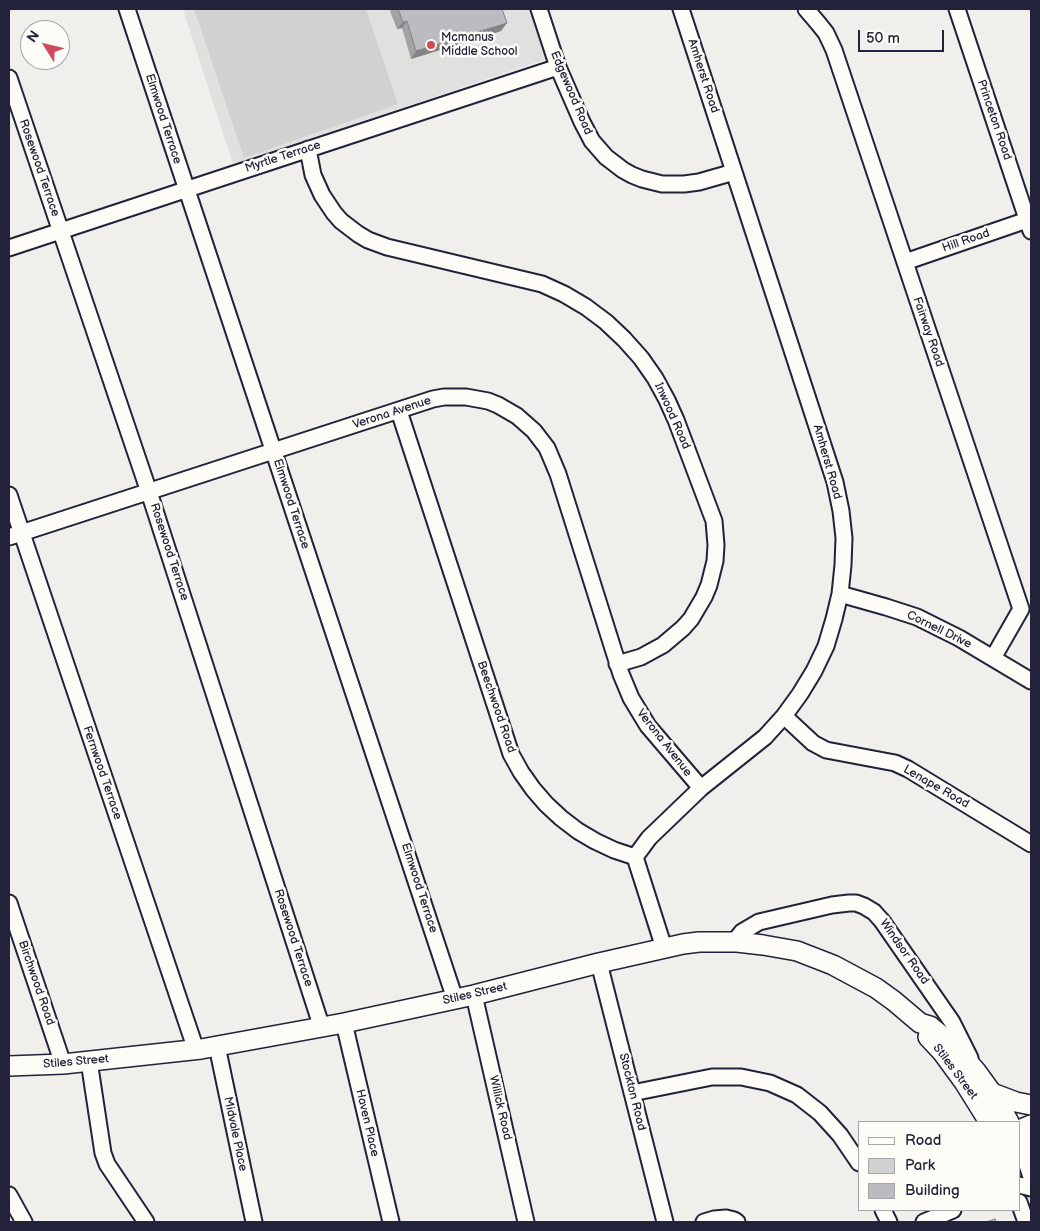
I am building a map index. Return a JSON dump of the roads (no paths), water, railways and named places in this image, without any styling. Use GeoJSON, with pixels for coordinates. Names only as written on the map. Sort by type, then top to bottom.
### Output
{"type":"FeatureCollection","features":[{"type":"Feature","properties":{"kind":"main road","name":"Stiles Street"},"geometry":{"type":"LineString","coordinates":[[9,1066],[89,1062],[196,1050],[322,1028],[465,997],[664,948],[698,942],[737,942],[797,951],[833,964],[876,988],[920,1023],[930,1026],[953,1046],[976,1071],[992,1093],[1007,1121]]}},
{"type":"Feature","properties":{"kind":"main road","name":"Stiles Street"},"geometry":{"type":"LineString","coordinates":[[920,1023],[924,1033],[942,1052],[964,1082],[988,1121]]}},
{"type":"Feature","properties":{"kind":"main road"},"geometry":{"type":"LineString","coordinates":[[992,1093],[1016,1102],[1031,1105]]}},
{"type":"Feature","properties":{"kind":"main road"},"geometry":{"type":"LineString","coordinates":[[1022,1141],[1031,1125]]}},
{"type":"Feature","properties":{"kind":"street","name":"Elmwood Terrace"},"geometry":{"type":"LineString","coordinates":[[127,9],[274,451],[465,997]]}},
{"type":"Feature","properties":{"kind":"street","name":"Edgewood Road"},"geometry":{"type":"LineString","coordinates":[[539,9],[558,67],[582,122],[589,136],[606,157],[623,170],[642,179],[662,184],[699,182],[734,172]]}},
{"type":"Feature","properties":{"kind":"street","name":"Amherst Road"},"geometry":{"type":"LineString","coordinates":[[635,857],[650,838],[700,788],[765,736],[784,716],[800,694],[826,646],[840,594],[843,565],[844,538],[835,482],[681,9]]}},
{"type":"Feature","properties":{"kind":"street","name":"Fairway Road"},"geometry":{"type":"LineString","coordinates":[[806,9],[822,28],[834,50],[1021,609],[993,658]]}},
{"type":"Feature","properties":{"kind":"street","name":"Princeton Road"},"geometry":{"type":"LineString","coordinates":[[957,9],[1029,225]]}},
{"type":"Feature","properties":{"kind":"street","name":"Myrtle Terrace"},"geometry":{"type":"LineString","coordinates":[[9,248],[558,67]]}},
{"type":"Feature","properties":{"kind":"street","name":"Rosewood Terrace"},"geometry":{"type":"LineString","coordinates":[[9,78],[149,492],[322,1028]]}},
{"type":"Feature","properties":{"kind":"street","name":"Inwood Road"},"geometry":{"type":"LineString","coordinates":[[308,149],[314,175],[324,200],[341,221],[358,234],[387,247],[542,284],[564,294],[586,307],[618,333],[641,358],[655,378],[676,420],[714,521],[715,560],[711,579],[704,597],[691,619],[683,628],[663,645],[641,657],[617,664]]}},
{"type":"Feature","properties":{"kind":"street","name":"Hill Road"},"geometry":{"type":"LineString","coordinates":[[905,262],[1029,225]]}},
{"type":"Feature","properties":{"kind":"street","name":"Verona Avenue"},"geometry":{"type":"LineString","coordinates":[[15,535],[433,399],[455,397],[488,401],[517,416],[534,431],[547,448],[558,474],[617,664],[631,698],[648,726],[700,788]]}},
{"type":"Feature","properties":{"kind":"street","name":"Beechwood Road"},"geometry":{"type":"LineString","coordinates":[[399,411],[511,754],[533,789],[561,818],[595,841],[635,857]]}},
{"type":"Feature","properties":{"kind":"street","name":"Fernwood Terrace"},"geometry":{"type":"LineString","coordinates":[[9,495],[15,535],[196,1050]]}},
{"type":"Feature","properties":{"kind":"street","name":"Cornell Drive"},"geometry":{"type":"LineString","coordinates":[[840,594],[918,617],[959,638],[1031,681]]}},
{"type":"Feature","properties":{"kind":"street","name":"Lenape Road"},"geometry":{"type":"LineString","coordinates":[[784,716],[814,743],[826,750],[895,764],[908,769],[1031,844]]}},
{"type":"Feature","properties":{"kind":"street"},"geometry":{"type":"LineString","coordinates":[[635,857],[664,948]]}},
{"type":"Feature","properties":{"kind":"street","name":"Birchwood Road"},"geometry":{"type":"LineString","coordinates":[[9,903],[63,1064]]}},
{"type":"Feature","properties":{"kind":"street","name":"Windsor Road"},"geometry":{"type":"LineString","coordinates":[[737,942],[742,932],[759,922],[832,905],[856,903],[864,906],[874,912],[882,921],[952,1022],[976,1071]]}},
{"type":"Feature","properties":{"kind":"street","name":"Stockton Road"},"geometry":{"type":"LineString","coordinates":[[599,963],[665,1222]]}},
{"type":"Feature","properties":{"kind":"street","name":"Willick Road"},"geometry":{"type":"LineString","coordinates":[[465,997],[526,1222]]}},
{"type":"Feature","properties":{"kind":"street","name":"Haven Place"},"geometry":{"type":"LineString","coordinates":[[344,1023],[390,1222]]}},
{"type":"Feature","properties":{"kind":"street","name":"Midvale Place"},"geometry":{"type":"LineString","coordinates":[[217,1046],[254,1222]]}},
{"type":"Feature","properties":{"kind":"street"},"geometry":{"type":"LineString","coordinates":[[89,1062],[103,1153],[107,1164],[146,1222]]}},
{"type":"Feature","properties":{"kind":"street"},"geometry":{"type":"LineString","coordinates":[[632,1093],[712,1077],[741,1077],[770,1083],[797,1095],[820,1114],[840,1135],[858,1162]]}},
{"type":"Feature","properties":{"kind":"street"},"geometry":{"type":"LineString","coordinates":[[1022,1141],[1031,1177]]}},
{"type":"Feature","properties":{"kind":"street"},"geometry":{"type":"LineString","coordinates":[[9,1195],[24,1222]]}},
{"type":"Feature","properties":{"kind":"street"},"geometry":{"type":"LineString","coordinates":[[1020,1205],[1026,1222]]}},
{"type":"Feature","properties":{"kind":"street"},"geometry":{"type":"LineString","coordinates":[[924,1222],[951,1211]]}},
{"type":"Feature","properties":{"kind":"street"},"geometry":{"type":"LineString","coordinates":[[704,1222],[726,1218],[737,1222]]}},
{"type":"Feature","properties":{"kind":"place","name":"Mcmanus Middle School"},"geometry":{"type":"Point","coordinates":[431,45]}}]}
